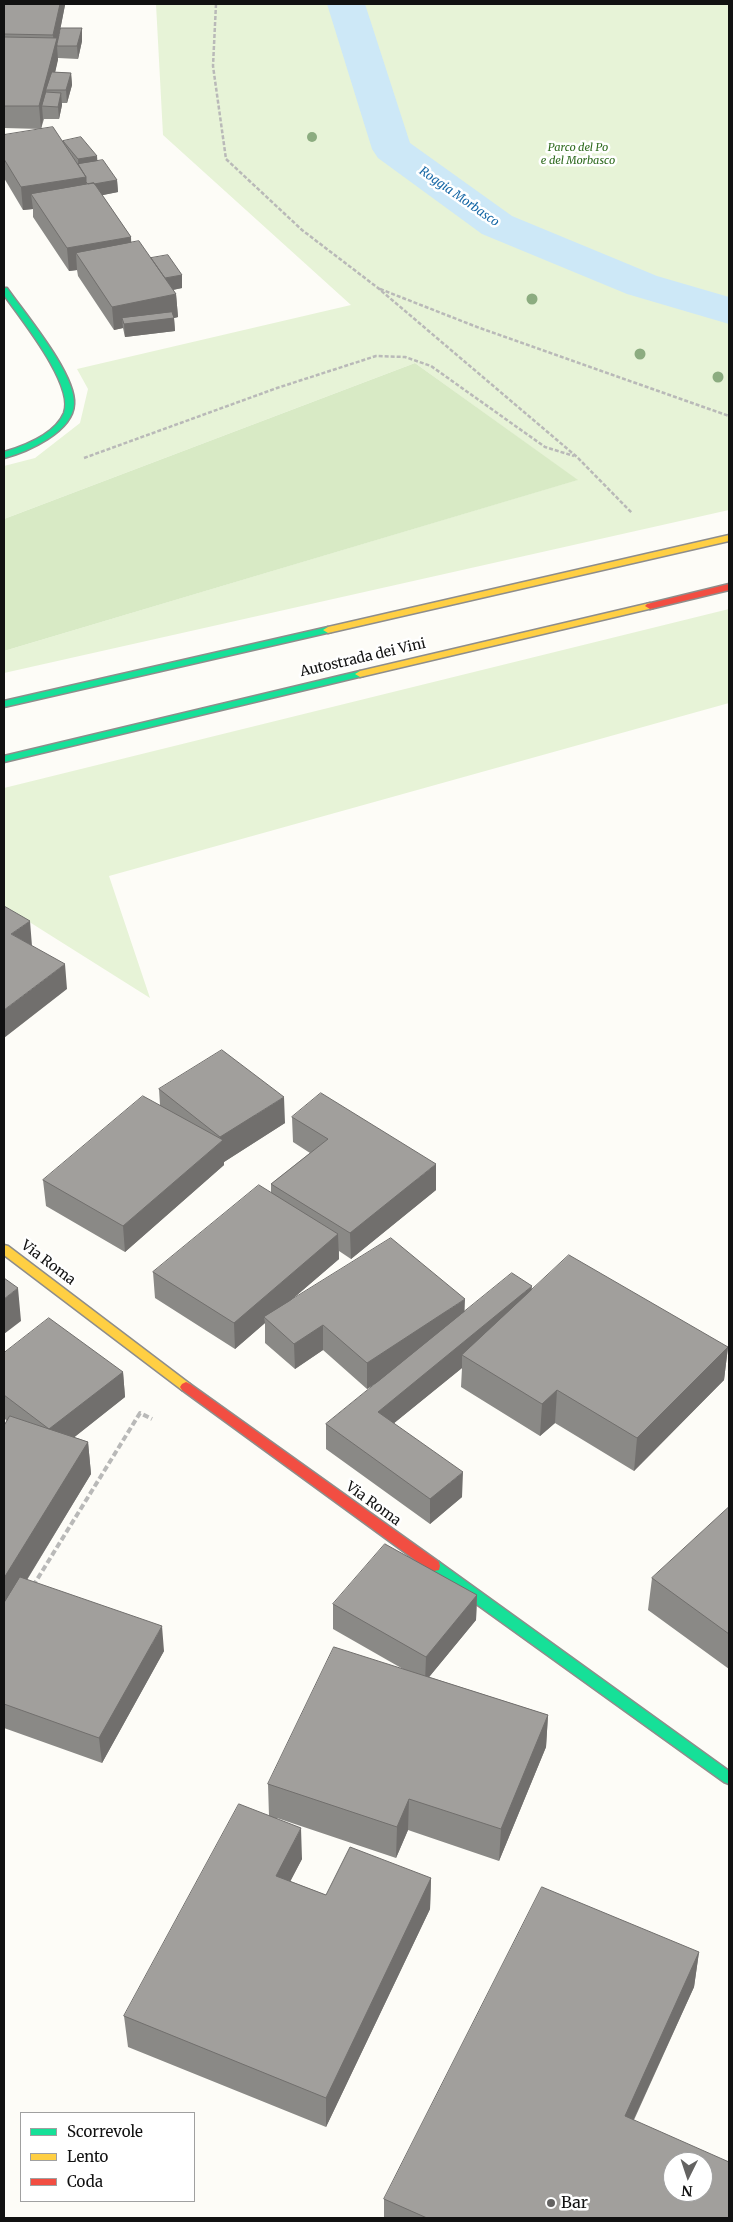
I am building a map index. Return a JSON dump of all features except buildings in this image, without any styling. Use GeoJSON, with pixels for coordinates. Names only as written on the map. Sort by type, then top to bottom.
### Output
{"type":"FeatureCollection","features":[{"type":"Feature","properties":{"kind":"main road"},"geometry":{"type":"LineString","coordinates":[[4,290],[64,382],[70,404],[63,421],[42,438],[4,455]]}},
{"type":"Feature","properties":{"kind":"main road"},"geometry":{"type":"LineString","coordinates":[[4,704],[729,538]]}},
{"type":"Feature","properties":{"kind":"main road","name":"Autostrada dei Vini"},"geometry":{"type":"LineString","coordinates":[[4,759],[729,587]]}},
{"type":"Feature","properties":{"kind":"main road","name":"Via Roma"},"geometry":{"type":"LineString","coordinates":[[4,1249],[207,1403],[729,1778]]}},
{"type":"Feature","properties":{"kind":"path"},"geometry":{"type":"LineString","coordinates":[[216,4],[213,66],[226,159],[302,230],[378,288],[577,457],[632,513]]}},
{"type":"Feature","properties":{"kind":"path"},"geometry":{"type":"LineString","coordinates":[[378,288],[477,327],[729,416]]}},
{"type":"Feature","properties":{"kind":"path"},"geometry":{"type":"LineString","coordinates":[[76,461],[276,388],[376,356],[405,357],[431,366],[546,447],[577,457]]}},
{"type":"Feature","properties":{"kind":"path"},"geometry":{"type":"LineString","coordinates":[[30,1591],[140,1413],[156,1422]]}},
{"type":"Feature","properties":{"kind":"green space","name":"Parco del Po e del Morbasco"},"geometry":{"type":"Polygon","coordinates":[[[156,4],[729,4],[729,510],[4,673],[4,651],[577,480],[415,363],[4,519],[4,466],[35,458],[80,423],[88,389],[77,369],[351,305],[163,135],[156,4]]]}},
{"type":"Feature","properties":{"kind":"green space"},"geometry":{"type":"Polygon","coordinates":[[[415,363],[578,480],[4,651],[4,519],[415,363]]]}},
{"type":"Feature","properties":{"kind":"green space"},"geometry":{"type":"Polygon","coordinates":[[[729,609],[729,703],[109,876],[150,998],[4,906],[4,788],[729,609]]]}},
{"type":"Feature","properties":{"kind":"waterway","name":"Roggia Morbasco"},"geometry":{"type":"LineString","coordinates":[[346,4],[392,149],[497,225],[642,285],[729,311]]}},
{"type":"Feature","properties":{"kind":"traffic: fast"},"geometry":{"type":"LineString","coordinates":[[4,290],[43,345],[62,376],[70,403],[63,421],[55,429],[34,443],[4,455]]}},
{"type":"Feature","properties":{"kind":"traffic: fast"},"geometry":{"type":"LineString","coordinates":[[4,704],[328,630]]}},
{"type":"Feature","properties":{"kind":"traffic: fast"},"geometry":{"type":"LineString","coordinates":[[4,759],[360,674]]}},
{"type":"Feature","properties":{"kind":"traffic: fast"},"geometry":{"type":"LineString","coordinates":[[434,1566],[729,1778]]}},
{"type":"Feature","properties":{"kind":"traffic: slow"},"geometry":{"type":"LineString","coordinates":[[328,630],[729,538]]}},
{"type":"Feature","properties":{"kind":"traffic: slow"},"geometry":{"type":"LineString","coordinates":[[360,674],[650,606]]}},
{"type":"Feature","properties":{"kind":"traffic: slow"},"geometry":{"type":"LineString","coordinates":[[4,1249],[186,1387]]}},
{"type":"Feature","properties":{"kind":"traffic: jam"},"geometry":{"type":"LineString","coordinates":[[650,606],[729,587]]}},
{"type":"Feature","properties":{"kind":"traffic: jam"},"geometry":{"type":"LineString","coordinates":[[186,1387],[434,1566]]}},
{"type":"Feature","properties":{"kind":"place","name":"Bar"},"geometry":{"type":"Point","coordinates":[551,2203]}}]}
